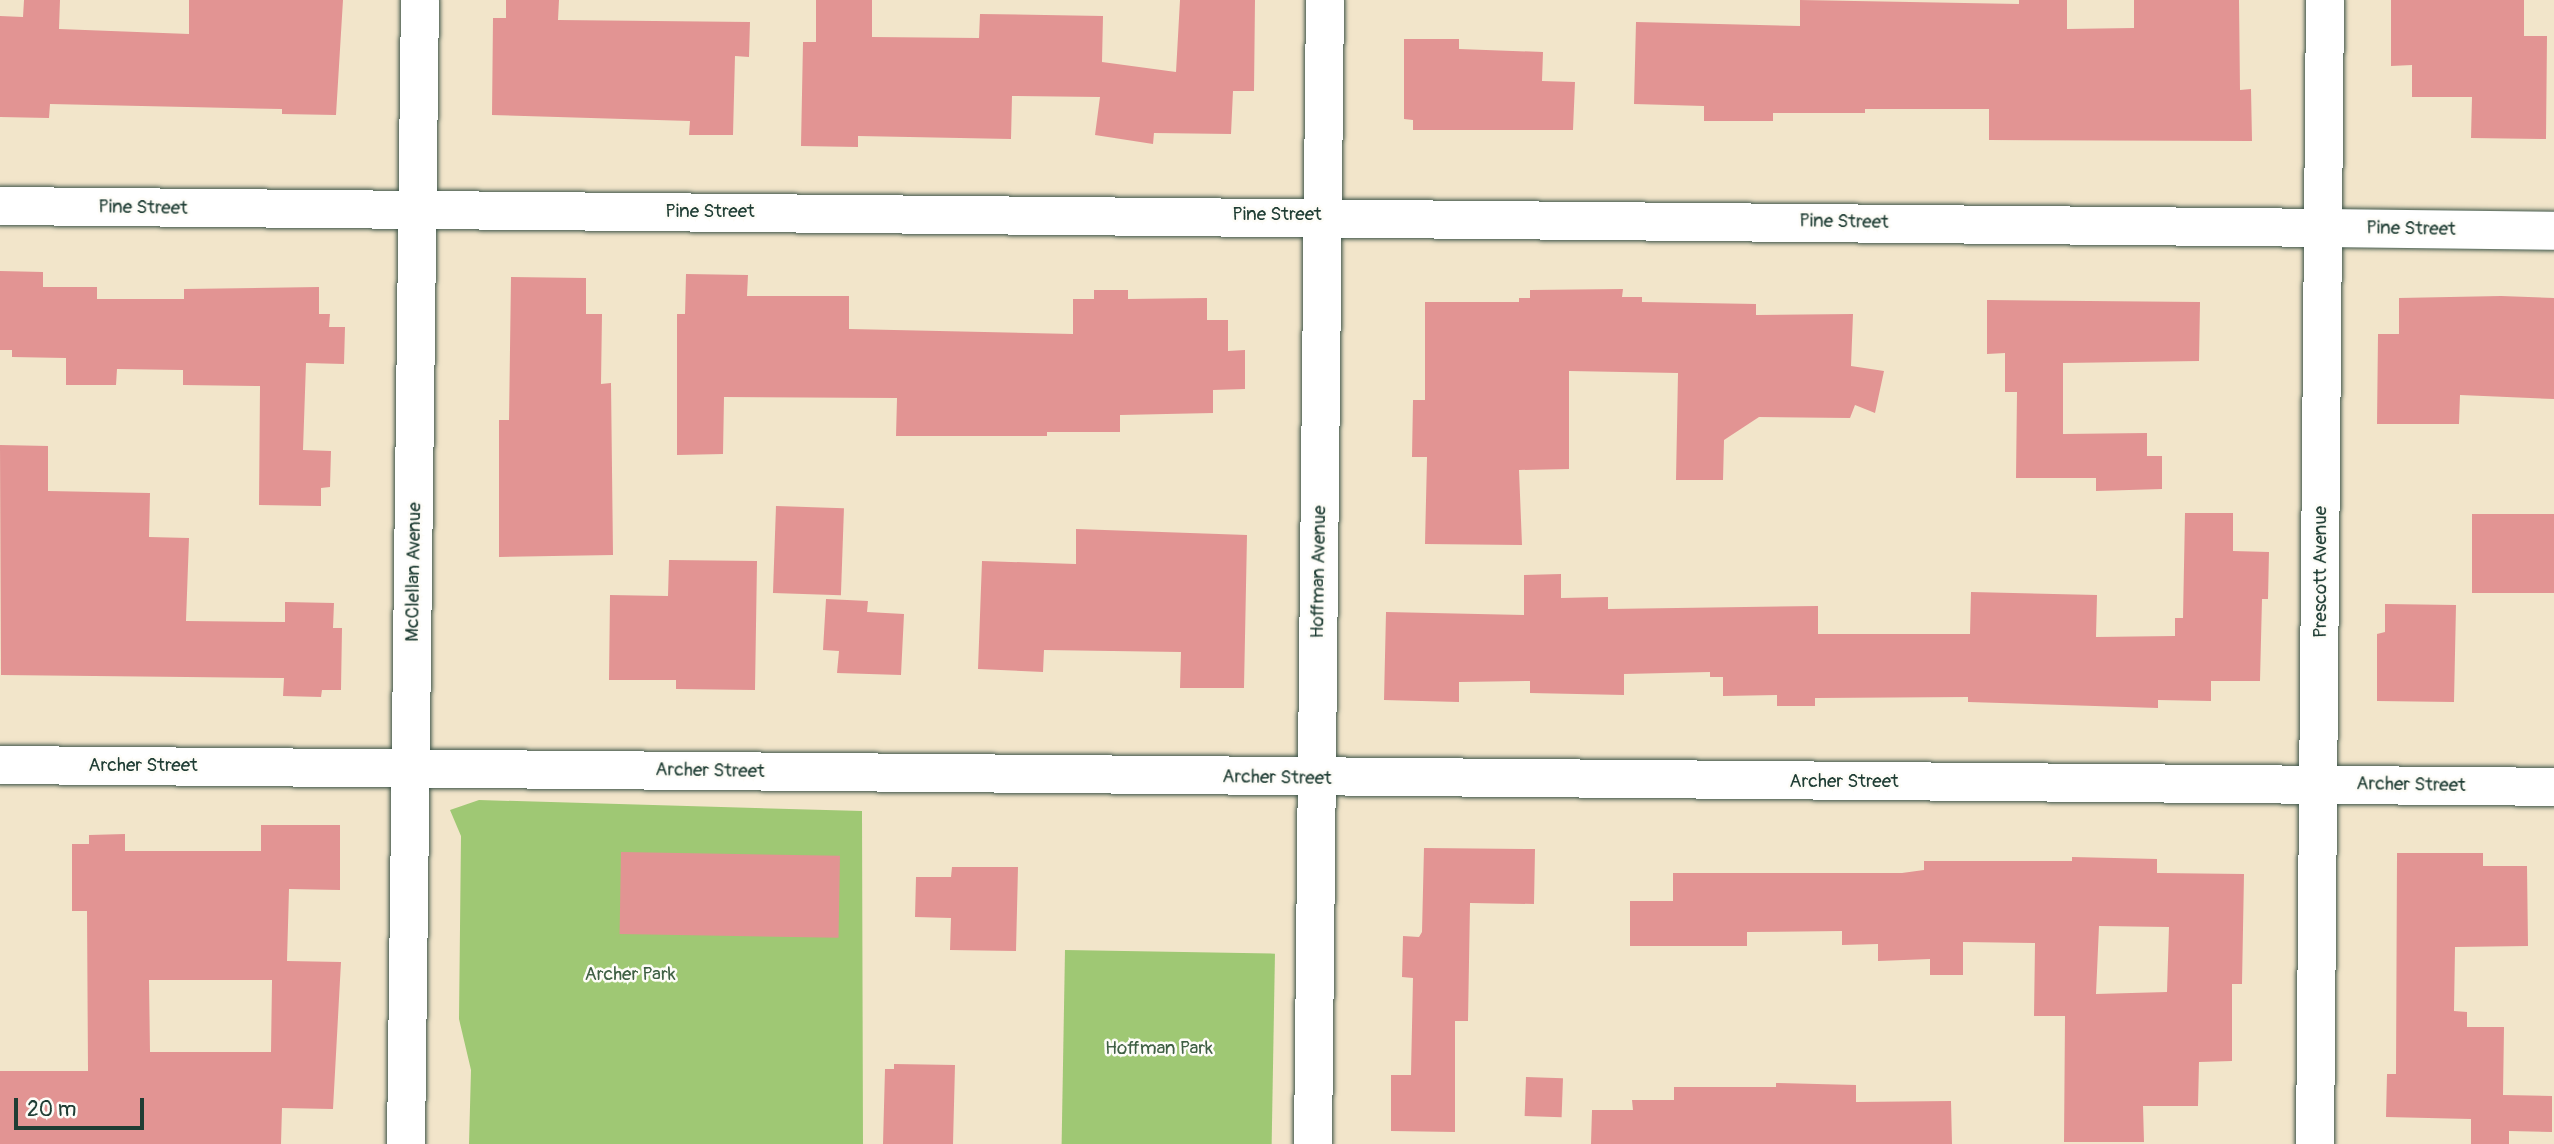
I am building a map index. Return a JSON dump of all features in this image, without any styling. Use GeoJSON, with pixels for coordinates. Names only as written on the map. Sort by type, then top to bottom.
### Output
{"type":"FeatureCollection","features":[{"type":"Feature","properties":{"kind":"street","name":"McClellan Avenue"},"geometry":{"type":"LineString","coordinates":[[406,1144],[420,0]]}},
{"type":"Feature","properties":{"kind":"street","name":"Hoffman Avenue"},"geometry":{"type":"LineString","coordinates":[[1313,1144],[1325,0]]}},
{"type":"Feature","properties":{"kind":"street","name":"Prescott Avenue"},"geometry":{"type":"LineString","coordinates":[[2315,1144],[2325,0]]}},
{"type":"Feature","properties":{"kind":"street","name":"Pine Street"},"geometry":{"type":"LineString","coordinates":[[0,206],[418,211],[1324,215],[2554,231]]}},
{"type":"Feature","properties":{"kind":"street","name":"Archer Street"},"geometry":{"type":"LineString","coordinates":[[0,765],[1316,779],[2554,787]]}},
{"type":"Feature","properties":{"kind":"green space","name":"Archer Park"},"geometry":{"type":"Polygon","coordinates":[[[479,800],[862,811],[863,1144],[469,1144],[471,1070],[459,1019],[461,836],[450,810],[479,800]]]}},
{"type":"Feature","properties":{"kind":"green space","name":"Hoffman Park"},"geometry":{"type":"Polygon","coordinates":[[[1065,950],[1275,954],[1272,1144],[1062,1144],[1065,950]]]}},
{"type":"Feature","properties":{"kind":"building"},"geometry":{"type":"Polygon","coordinates":[[[24,0],[60,0],[59,29],[189,34],[189,0],[343,0],[336,115],[282,114],[282,109],[50,104],[49,118],[0,117],[0,16],[23,17],[24,0]]]}},
{"type":"Feature","properties":{"kind":"building"},"geometry":{"type":"Polygon","coordinates":[[[506,0],[559,0],[558,20],[750,22],[749,57],[735,56],[733,135],[689,135],[690,121],[492,115],[493,18],[506,18],[506,0]]]}},
{"type":"Feature","properties":{"kind":"building"},"geometry":{"type":"Polygon","coordinates":[[[816,0],[872,0],[872,37],[979,38],[980,14],[1103,16],[1102,62],[1176,72],[1180,0],[1255,0],[1254,91],[1233,91],[1231,134],[1154,133],[1153,144],[1095,135],[1100,97],[1012,96],[1011,139],[858,136],[858,147],[801,146],[803,42],[816,42],[816,0]]]}},
{"type":"Feature","properties":{"kind":"building"},"geometry":{"type":"Polygon","coordinates":[[[1800,0],[2019,4],[2019,0],[2067,0],[2067,29],[2134,28],[2134,0],[2239,0],[2240,90],[2251,89],[2252,141],[1989,140],[1989,109],[1865,109],[1865,113],[1773,113],[1773,121],[1704,121],[1704,106],[1634,104],[1636,22],[1800,26],[1800,0]]]}},
{"type":"Feature","properties":{"kind":"building"},"geometry":{"type":"Polygon","coordinates":[[[2391,0],[2524,0],[2524,36],[2547,36],[2546,139],[2471,138],[2472,97],[2412,97],[2412,65],[2391,66],[2391,0]]]}},
{"type":"Feature","properties":{"kind":"building"},"geometry":{"type":"Polygon","coordinates":[[[1404,39],[1459,39],[1459,49],[1543,52],[1542,81],[1575,82],[1573,130],[1413,130],[1413,120],[1404,119],[1404,39]]]}},
{"type":"Feature","properties":{"kind":"building"},"geometry":{"type":"Polygon","coordinates":[[[0,271],[43,272],[43,287],[97,287],[97,299],[184,299],[184,289],[319,287],[319,314],[330,314],[329,327],[345,327],[344,364],[306,363],[303,450],[331,451],[330,487],[321,488],[321,506],[259,505],[260,386],[183,385],[183,370],[117,369],[116,385],[66,385],[66,358],[12,357],[12,350],[0,350],[0,271]]]}},
{"type":"Feature","properties":{"kind":"building"},"geometry":{"type":"Polygon","coordinates":[[[686,274],[748,275],[747,296],[849,296],[849,329],[1073,334],[1073,299],[1094,299],[1094,290],[1128,290],[1128,299],[1207,298],[1207,320],[1228,320],[1228,351],[1245,350],[1245,389],[1213,390],[1213,413],[1120,415],[1120,432],[1047,432],[1047,436],[896,436],[897,398],[724,397],[723,454],[677,455],[677,314],[685,314],[686,274]]]}},
{"type":"Feature","properties":{"kind":"building"},"geometry":{"type":"Polygon","coordinates":[[[511,277],[586,278],[586,314],[602,314],[601,384],[611,383],[613,555],[499,557],[499,420],[509,420],[511,277]]]}},
{"type":"Feature","properties":{"kind":"building"},"geometry":{"type":"Polygon","coordinates":[[[1623,289],[1622,297],[1642,297],[1642,302],[1756,304],[1756,315],[1853,314],[1851,366],[1884,371],[1875,413],[1855,405],[1850,418],[1759,417],[1724,440],[1723,480],[1676,480],[1678,373],[1569,371],[1569,469],[1519,470],[1522,545],[1425,544],[1427,457],[1412,457],[1413,400],[1425,400],[1425,302],[1519,302],[1519,298],[1530,298],[1530,290],[1623,289]]]}},
{"type":"Feature","properties":{"kind":"building"},"geometry":{"type":"Polygon","coordinates":[[[2399,298],[2554,298],[2554,399],[2460,395],[2459,424],[2377,424],[2378,334],[2399,334],[2399,298]]]}},
{"type":"Feature","properties":{"kind":"building"},"geometry":{"type":"Polygon","coordinates":[[[1987,300],[2200,302],[2199,361],[2063,363],[2063,434],[2147,433],[2147,456],[2162,456],[2162,489],[2096,491],[2096,478],[2016,478],[2017,392],[2005,392],[2005,353],[1987,354],[1987,300]]]}},
{"type":"Feature","properties":{"kind":"building"},"geometry":{"type":"Polygon","coordinates":[[[0,445],[48,446],[48,491],[150,493],[149,537],[189,538],[186,621],[285,622],[285,602],[334,603],[333,628],[342,628],[341,690],[322,690],[321,697],[283,696],[284,678],[1,675],[0,445]]]}},
{"type":"Feature","properties":{"kind":"building"},"geometry":{"type":"Polygon","coordinates":[[[776,506],[844,508],[841,595],[773,593],[776,506]]]}},
{"type":"Feature","properties":{"kind":"building"},"geometry":{"type":"Polygon","coordinates":[[[2185,513],[2233,513],[2233,551],[2269,552],[2268,599],[2262,599],[2260,681],[2211,681],[2211,701],[2158,700],[2158,708],[1968,702],[1968,697],[1815,698],[1815,706],[1777,706],[1777,695],[1723,696],[1723,677],[1710,677],[1710,672],[1624,674],[1624,695],[1530,693],[1530,681],[1459,682],[1459,702],[1384,700],[1386,612],[1524,615],[1524,575],[1561,574],[1561,598],[1608,597],[1608,609],[1818,606],[1818,634],[1970,634],[1971,592],[2097,595],[2096,637],[2175,636],[2175,618],[2183,618],[2185,513]]]}},
{"type":"Feature","properties":{"kind":"building"},"geometry":{"type":"Polygon","coordinates":[[[2472,514],[2554,514],[2554,593],[2472,593],[2472,514]]]}},
{"type":"Feature","properties":{"kind":"building"},"geometry":{"type":"Polygon","coordinates":[[[1076,529],[1247,535],[1244,688],[1180,688],[1181,652],[1044,650],[1043,672],[978,669],[982,561],[1076,564],[1076,529]]]}},
{"type":"Feature","properties":{"kind":"building"},"geometry":{"type":"Polygon","coordinates":[[[669,560],[757,561],[755,690],[676,689],[676,680],[609,680],[610,595],[668,596],[669,560]]]}},
{"type":"Feature","properties":{"kind":"building"},"geometry":{"type":"Polygon","coordinates":[[[826,599],[868,601],[867,612],[904,614],[901,675],[837,673],[839,651],[823,650],[826,599]]]}},
{"type":"Feature","properties":{"kind":"building"},"geometry":{"type":"Polygon","coordinates":[[[2385,604],[2456,605],[2454,702],[2377,701],[2377,634],[2385,632],[2385,604]]]}},
{"type":"Feature","properties":{"kind":"building"},"geometry":{"type":"Polygon","coordinates":[[[261,825],[340,825],[340,890],[289,889],[287,961],[341,962],[333,1109],[282,1108],[281,1144],[0,1144],[0,1071],[88,1071],[87,911],[72,911],[72,844],[89,844],[89,835],[125,834],[125,851],[261,851],[261,825]],[[149,980],[150,1052],[271,1052],[272,980],[149,980]]]}},
{"type":"Feature","properties":{"kind":"building"},"geometry":{"type":"Polygon","coordinates":[[[1424,848],[1535,849],[1534,904],[1470,903],[1468,1021],[1455,1021],[1455,1132],[1391,1131],[1391,1075],[1411,1075],[1413,978],[1402,977],[1403,936],[1419,937],[1422,932],[1424,848]]]}},
{"type":"Feature","properties":{"kind":"building"},"geometry":{"type":"Polygon","coordinates":[[[621,852],[840,856],[839,938],[620,934],[621,852]]]}},
{"type":"Feature","properties":{"kind":"building"},"geometry":{"type":"Polygon","coordinates":[[[2397,853],[2483,853],[2483,866],[2527,866],[2528,946],[2455,947],[2454,1011],[2467,1012],[2467,1027],[2504,1027],[2503,1095],[2552,1096],[2552,1132],[2509,1131],[2509,1144],[2471,1144],[2471,1119],[2386,1117],[2387,1074],[2396,1074],[2397,853]]]}},
{"type":"Feature","properties":{"kind":"building"},"geometry":{"type":"Polygon","coordinates":[[[2072,857],[2157,859],[2157,873],[2244,874],[2242,984],[2232,984],[2232,1061],[2199,1062],[2198,1106],[2143,1106],[2144,1142],[2064,1142],[2065,1016],[2034,1016],[2035,943],[1963,942],[1963,975],[1930,975],[1930,959],[1878,961],[1878,944],[1842,945],[1842,931],[1747,932],[1747,946],[1630,946],[1630,901],[1673,901],[1673,873],[1902,873],[1924,870],[1924,861],[2072,861],[2072,857]],[[2099,926],[2096,994],[2167,992],[2169,927],[2099,926]]]}},
{"type":"Feature","properties":{"kind":"building"},"geometry":{"type":"Polygon","coordinates":[[[952,867],[1018,867],[1016,951],[950,950],[951,918],[915,917],[916,877],[951,877],[952,867]]]}},
{"type":"Feature","properties":{"kind":"building"},"geometry":{"type":"Polygon","coordinates":[[[894,1064],[955,1065],[953,1144],[883,1144],[885,1069],[894,1069],[894,1064]]]}},
{"type":"Feature","properties":{"kind":"building"},"geometry":{"type":"Polygon","coordinates":[[[1526,1077],[1563,1078],[1562,1117],[1525,1116],[1526,1077]]]}},
{"type":"Feature","properties":{"kind":"building"},"geometry":{"type":"Polygon","coordinates":[[[1776,1083],[1856,1085],[1856,1102],[1951,1101],[1952,1144],[1591,1144],[1592,1110],[1633,1110],[1632,1100],[1674,1100],[1674,1087],[1776,1087],[1776,1083]]]}}]}
